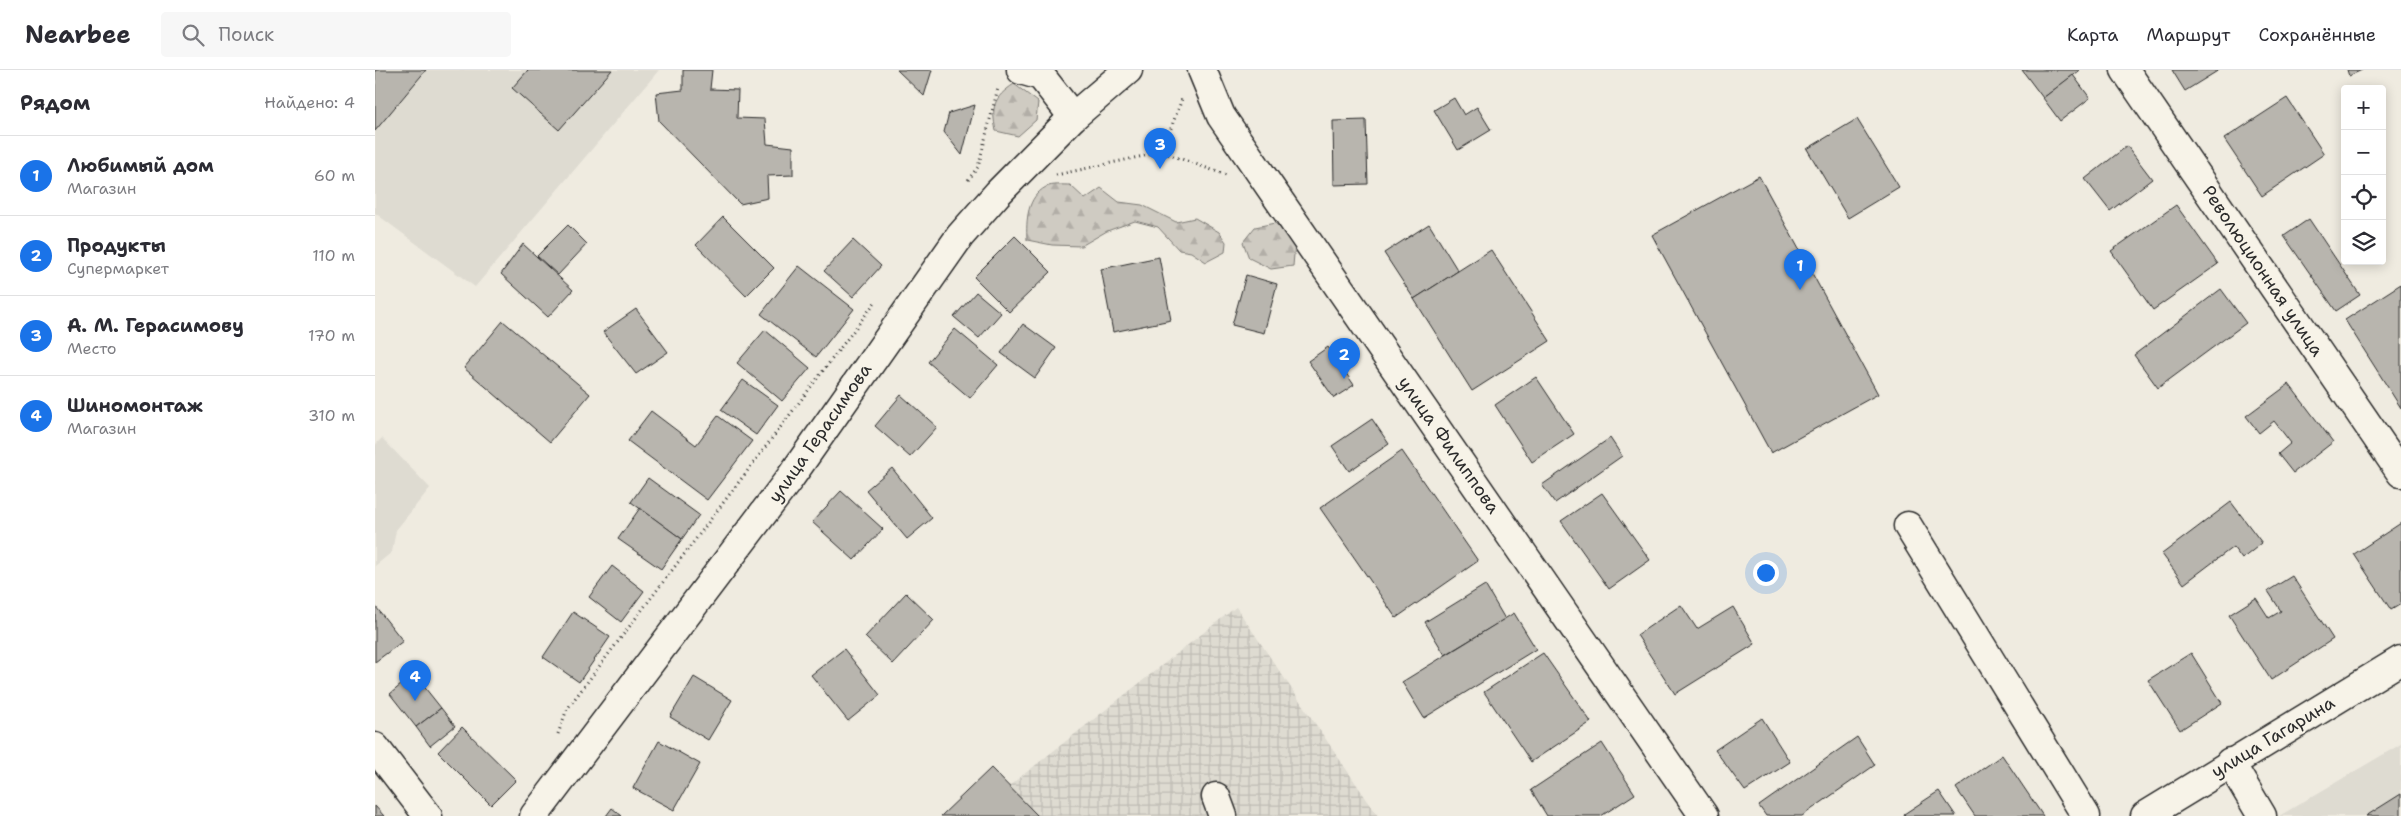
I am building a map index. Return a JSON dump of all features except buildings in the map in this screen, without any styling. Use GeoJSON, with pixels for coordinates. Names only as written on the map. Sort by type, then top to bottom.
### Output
{"type":"FeatureCollection","features":[{"type":"Feature","properties":{"kind":"street","name":"улица Герасимова"},"geometry":{"type":"LineString","coordinates":[[534,816],[790,478],[960,236],[998,193],[1073,117],[1128,70]]}},
{"type":"Feature","properties":{"kind":"street","name":"улица Филиппова"},"geometry":{"type":"LineString","coordinates":[[1202,70],[1221,116],[1704,816]]}},
{"type":"Feature","properties":{"kind":"street","name":"Революционная улица"},"geometry":{"type":"LineString","coordinates":[[2125,70],[2401,473]]}},
{"type":"Feature","properties":{"kind":"street"},"geometry":{"type":"LineString","coordinates":[[1011,74],[1041,76],[1073,117]]}},
{"type":"Feature","properties":{"kind":"street"},"geometry":{"type":"LineString","coordinates":[[1908,526],[2087,816]]}},
{"type":"Feature","properties":{"kind":"street","name":"улица Гагарина"},"geometry":{"type":"LineString","coordinates":[[2145,816],[2230,762],[2401,660]]}},
{"type":"Feature","properties":{"kind":"street"},"geometry":{"type":"LineString","coordinates":[[375,747],[428,816]]}},
{"type":"Feature","properties":{"kind":"street"},"geometry":{"type":"LineString","coordinates":[[2230,762],[2261,816]]}},
{"type":"Feature","properties":{"kind":"path"},"geometry":{"type":"LineString","coordinates":[[965,183],[977,167],[1011,74]]}},
{"type":"Feature","properties":{"kind":"path"},"geometry":{"type":"LineString","coordinates":[[1162,152],[1185,91]]}},
{"type":"Feature","properties":{"kind":"path"},"geometry":{"type":"LineString","coordinates":[[1048,177],[1162,152],[1232,178]]}},
{"type":"Feature","properties":{"kind":"path"},"geometry":{"type":"LineString","coordinates":[[557,736],[567,709],[881,295]]}},
{"type":"Feature","properties":{"kind":"shaded area"},"geometry":{"type":"Polygon","coordinates":[[[426,70],[659,70],[475,287],[375,213],[375,131],[426,70]]]}},
{"type":"Feature","properties":{"kind":"shaded area"},"geometry":{"type":"Polygon","coordinates":[[[382,438],[430,488],[396,530],[392,552],[375,566],[375,445],[382,438]]]}},
{"type":"Feature","properties":{"kind":"shaded area"},"geometry":{"type":"Polygon","coordinates":[[[1236,607],[1378,816],[971,816],[1236,607]]]}},
{"type":"Feature","properties":{"kind":"shaded area"},"geometry":{"type":"Polygon","coordinates":[[[2401,744],[2401,816],[2279,816],[2401,744]]]}},
{"type":"Feature","properties":{"kind":"green space"},"geometry":{"type":"Polygon","coordinates":[[[1014,84],[1038,102],[1036,120],[1018,136],[996,131],[994,116],[995,104],[998,99],[1014,84]]]}},
{"type":"Feature","properties":{"kind":"green space"},"geometry":{"type":"Polygon","coordinates":[[[1070,185],[1085,199],[1101,188],[1119,202],[1142,205],[1176,222],[1195,218],[1219,232],[1226,242],[1225,252],[1206,262],[1191,252],[1179,250],[1158,227],[1135,221],[1107,231],[1081,246],[1052,245],[1027,240],[1029,210],[1035,197],[1048,186],[1070,185]]]}},
{"type":"Feature","properties":{"kind":"green space"},"geometry":{"type":"Polygon","coordinates":[[[1275,223],[1295,243],[1293,266],[1271,269],[1249,258],[1243,242],[1255,227],[1275,223]]]}},
{"type":"Feature","properties":{"kind":"place","name":"А. М. Герасимову"},"geometry":{"type":"Point","coordinates":[1160,169]}},
{"type":"Feature","properties":{"kind":"place","name":"Любимый дом"},"geometry":{"type":"Point","coordinates":[1800,290]}},
{"type":"Feature","properties":{"kind":"place","name":"Продукты"},"geometry":{"type":"Point","coordinates":[1344,379]}},
{"type":"Feature","properties":{"kind":"place","name":"Шиномонтаж"},"geometry":{"type":"Point","coordinates":[415,701]}}]}
